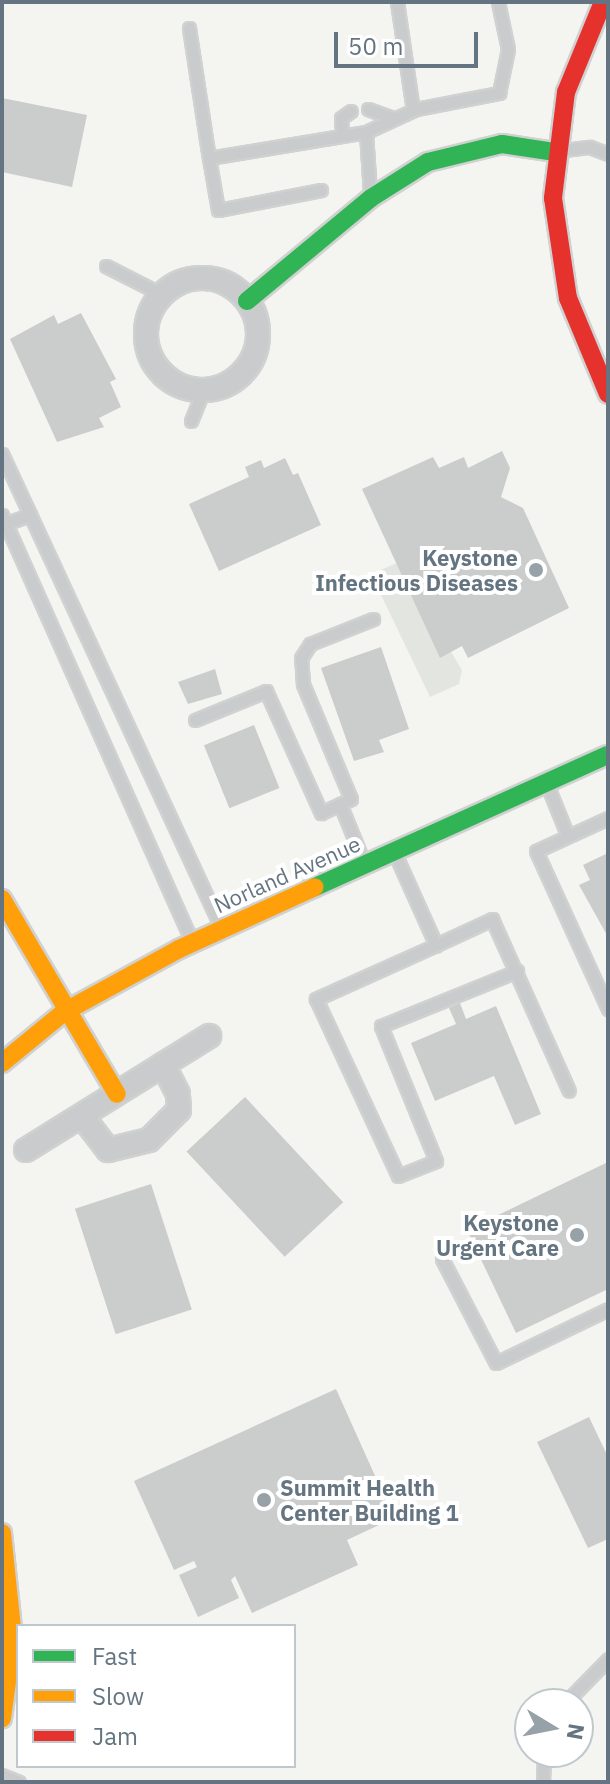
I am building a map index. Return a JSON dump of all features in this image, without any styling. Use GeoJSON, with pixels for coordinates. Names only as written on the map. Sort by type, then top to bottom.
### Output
{"type":"FeatureCollection","features":[{"type":"Feature","properties":{"kind":"street"},"geometry":{"type":"LineString","coordinates":[[603,2],[570,80],[555,152],[554,215],[562,276],[578,328],[608,394]]}},
{"type":"Feature","properties":{"kind":"street"},"geometry":{"type":"LineString","coordinates":[[247,301],[371,198],[428,162],[502,144],[555,152]]}},
{"type":"Feature","properties":{"kind":"street"},"geometry":{"type":"LineString","coordinates":[[204,278],[235,289],[247,301],[258,334],[248,366],[220,387],[203,391],[169,380],[148,351],[149,315],[161,294],[186,280],[204,278]]}},
{"type":"Feature","properties":{"kind":"street","name":"Norland Avenue"},"geometry":{"type":"LineString","coordinates":[[2,1063],[64,1012],[193,943],[608,755]]}},
{"type":"Feature","properties":{"kind":"street"},"geometry":{"type":"LineString","coordinates":[[2,899],[64,1012],[117,1094]]}},
{"type":"Feature","properties":{"kind":"street"},"geometry":{"type":"LineString","coordinates":[[26,1150],[209,1036]]}},
{"type":"Feature","properties":{"kind":"street"},"geometry":{"type":"LineString","coordinates":[[82,1116],[108,1150],[149,1140],[179,1110],[178,1094],[163,1065]]}},
{"type":"Feature","properties":{"kind":"street"},"geometry":{"type":"LineString","coordinates":[[2,1533],[13,1638],[2,1718]]}},
{"type":"Feature","properties":{"kind":"lane"},"geometry":{"type":"LineString","coordinates":[[397,2],[413,110]]}},
{"type":"Feature","properties":{"kind":"lane"},"geometry":{"type":"LineString","coordinates":[[209,158],[366,132],[413,110],[499,93],[508,49],[498,2]]}},
{"type":"Feature","properties":{"kind":"lane"},"geometry":{"type":"LineString","coordinates":[[189,28],[218,210],[321,190]]}},
{"type":"Feature","properties":{"kind":"lane"},"geometry":{"type":"LineString","coordinates":[[368,109],[393,118]]}},
{"type":"Feature","properties":{"kind":"lane"},"geometry":{"type":"LineString","coordinates":[[342,135],[341,118],[351,111]]}},
{"type":"Feature","properties":{"kind":"lane"},"geometry":{"type":"LineString","coordinates":[[366,132],[371,198]]}},
{"type":"Feature","properties":{"kind":"lane"},"geometry":{"type":"LineString","coordinates":[[555,152],[590,147],[608,154]]}},
{"type":"Feature","properties":{"kind":"lane"},"geometry":{"type":"LineString","coordinates":[[106,266],[161,294]]}},
{"type":"Feature","properties":{"kind":"lane"},"geometry":{"type":"LineString","coordinates":[[191,421],[203,391]]}},
{"type":"Feature","properties":{"kind":"lane"},"geometry":{"type":"LineString","coordinates":[[2,454],[222,930]]}},
{"type":"Feature","properties":{"kind":"lane"},"geometry":{"type":"LineString","coordinates":[[30,515],[3,521],[193,943]]}},
{"type":"Feature","properties":{"kind":"lane"},"geometry":{"type":"LineString","coordinates":[[195,720],[266,691],[321,813],[351,799],[303,684],[301,658],[310,644],[373,619]]}},
{"type":"Feature","properties":{"kind":"lane"},"geometry":{"type":"LineString","coordinates":[[546,783],[567,834]]}},
{"type":"Feature","properties":{"kind":"lane"},"geometry":{"type":"LineString","coordinates":[[340,804],[365,865]]}},
{"type":"Feature","properties":{"kind":"lane"},"geometry":{"type":"LineString","coordinates":[[608,818],[567,834],[536,851],[608,1009]]}},
{"type":"Feature","properties":{"kind":"lane"},"geometry":{"type":"LineString","coordinates":[[394,852],[436,945]]}},
{"type":"Feature","properties":{"kind":"lane"},"geometry":{"type":"LineString","coordinates":[[517,971],[381,1026],[436,1161],[398,1176],[316,999],[492,919],[517,971],[569,1091]]}},
{"type":"Feature","properties":{"kind":"lane"},"geometry":{"type":"LineString","coordinates":[[442,1259],[496,1363],[608,1309]]}},
{"type":"Feature","properties":{"kind":"lane"},"geometry":{"type":"LineString","coordinates":[[580,1688],[608,1659]]}},
{"type":"Feature","properties":{"kind":"lane"},"geometry":{"type":"LineString","coordinates":[[2,1775],[19,1782]]}},
{"type":"Feature","properties":{"kind":"shaded area"},"geometry":{"type":"Polygon","coordinates":[[[397,563],[462,670],[459,684],[430,697],[371,574],[397,563]]]}},
{"type":"Feature","properties":{"kind":"building"},"geometry":{"type":"Polygon","coordinates":[[[2,98],[87,115],[72,187],[2,172],[2,98]]]}},
{"type":"Feature","properties":{"kind":"building"},"geometry":{"type":"Polygon","coordinates":[[[81,313],[116,379],[110,382],[121,407],[99,418],[104,427],[57,442],[10,339],[54,315],[58,324],[81,313]]]}},
{"type":"Feature","properties":{"kind":"building"},"geometry":{"type":"Polygon","coordinates":[[[502,451],[510,468],[501,497],[523,508],[569,608],[468,658],[462,646],[440,658],[362,489],[433,457],[439,468],[464,457],[468,468],[502,451]]]}},
{"type":"Feature","properties":{"kind":"building"},"geometry":{"type":"Polygon","coordinates":[[[285,458],[293,475],[298,473],[321,525],[219,571],[189,504],[249,477],[245,467],[261,460],[264,468],[285,458]]]}},
{"type":"Feature","properties":{"kind":"building"},"geometry":{"type":"Polygon","coordinates":[[[381,647],[409,729],[379,740],[384,752],[354,761],[321,668],[381,647]]]}},
{"type":"Feature","properties":{"kind":"building"},"geometry":{"type":"Polygon","coordinates":[[[215,669],[222,694],[188,704],[178,682],[215,669]]]}},
{"type":"Feature","properties":{"kind":"building"},"geometry":{"type":"Polygon","coordinates":[[[254,725],[279,788],[229,808],[204,745],[254,725]]]}},
{"type":"Feature","properties":{"kind":"building"},"geometry":{"type":"Polygon","coordinates":[[[608,853],[608,937],[579,885],[590,880],[583,865],[608,853]]]}},
{"type":"Feature","properties":{"kind":"building"},"geometry":{"type":"Polygon","coordinates":[[[460,1003],[466,1019],[496,1006],[541,1114],[515,1125],[494,1076],[435,1101],[411,1043],[456,1024],[449,1008],[460,1003]]]}},
{"type":"Feature","properties":{"kind":"building"},"geometry":{"type":"Polygon","coordinates":[[[245,1097],[343,1202],[285,1257],[186,1152],[245,1097]]]}},
{"type":"Feature","properties":{"kind":"building"},"geometry":{"type":"Polygon","coordinates":[[[608,1162],[608,1289],[516,1333],[467,1230],[608,1162]]]}},
{"type":"Feature","properties":{"kind":"building"},"geometry":{"type":"Polygon","coordinates":[[[151,1184],[192,1310],[116,1334],[75,1209],[151,1184]]]}},
{"type":"Feature","properties":{"kind":"building","name":"Summit Health Center Building 1"},"geometry":{"type":"Polygon","coordinates":[[[336,1389],[394,1518],[347,1540],[358,1565],[252,1613],[235,1576],[231,1580],[239,1598],[198,1617],[179,1575],[197,1567],[194,1561],[174,1570],[134,1481],[336,1389]]]}},
{"type":"Feature","properties":{"kind":"building"},"geometry":{"type":"Polygon","coordinates":[[[589,1417],[608,1457],[608,1539],[588,1548],[537,1442],[589,1417]]]}},
{"type":"Feature","properties":{"kind":"traffic: fast"},"geometry":{"type":"LineString","coordinates":[[247,301],[371,198],[428,162],[502,144],[555,152]]}},
{"type":"Feature","properties":{"kind":"traffic: fast"},"geometry":{"type":"LineString","coordinates":[[315,887],[608,755]]}},
{"type":"Feature","properties":{"kind":"traffic: slow"},"geometry":{"type":"LineString","coordinates":[[2,1063],[64,1012],[179,949],[315,887]]}},
{"type":"Feature","properties":{"kind":"traffic: slow"},"geometry":{"type":"LineString","coordinates":[[2,899],[117,1094]]}},
{"type":"Feature","properties":{"kind":"traffic: slow"},"geometry":{"type":"LineString","coordinates":[[2,1533],[13,1638],[2,1718]]}},
{"type":"Feature","properties":{"kind":"traffic: jam"},"geometry":{"type":"LineString","coordinates":[[603,2],[566,92],[553,198],[568,298],[608,394]]}},
{"type":"Feature","properties":{"kind":"place","name":"Keystone Infectious Diseases"},"geometry":{"type":"Point","coordinates":[536,570]}},
{"type":"Feature","properties":{"kind":"place","name":"Keystone Urgent Care"},"geometry":{"type":"Point","coordinates":[577,1235]}},
{"type":"Feature","properties":{"kind":"place","name":"Summit Health Center Building 1"},"geometry":{"type":"Point","coordinates":[264,1500]}}]}
